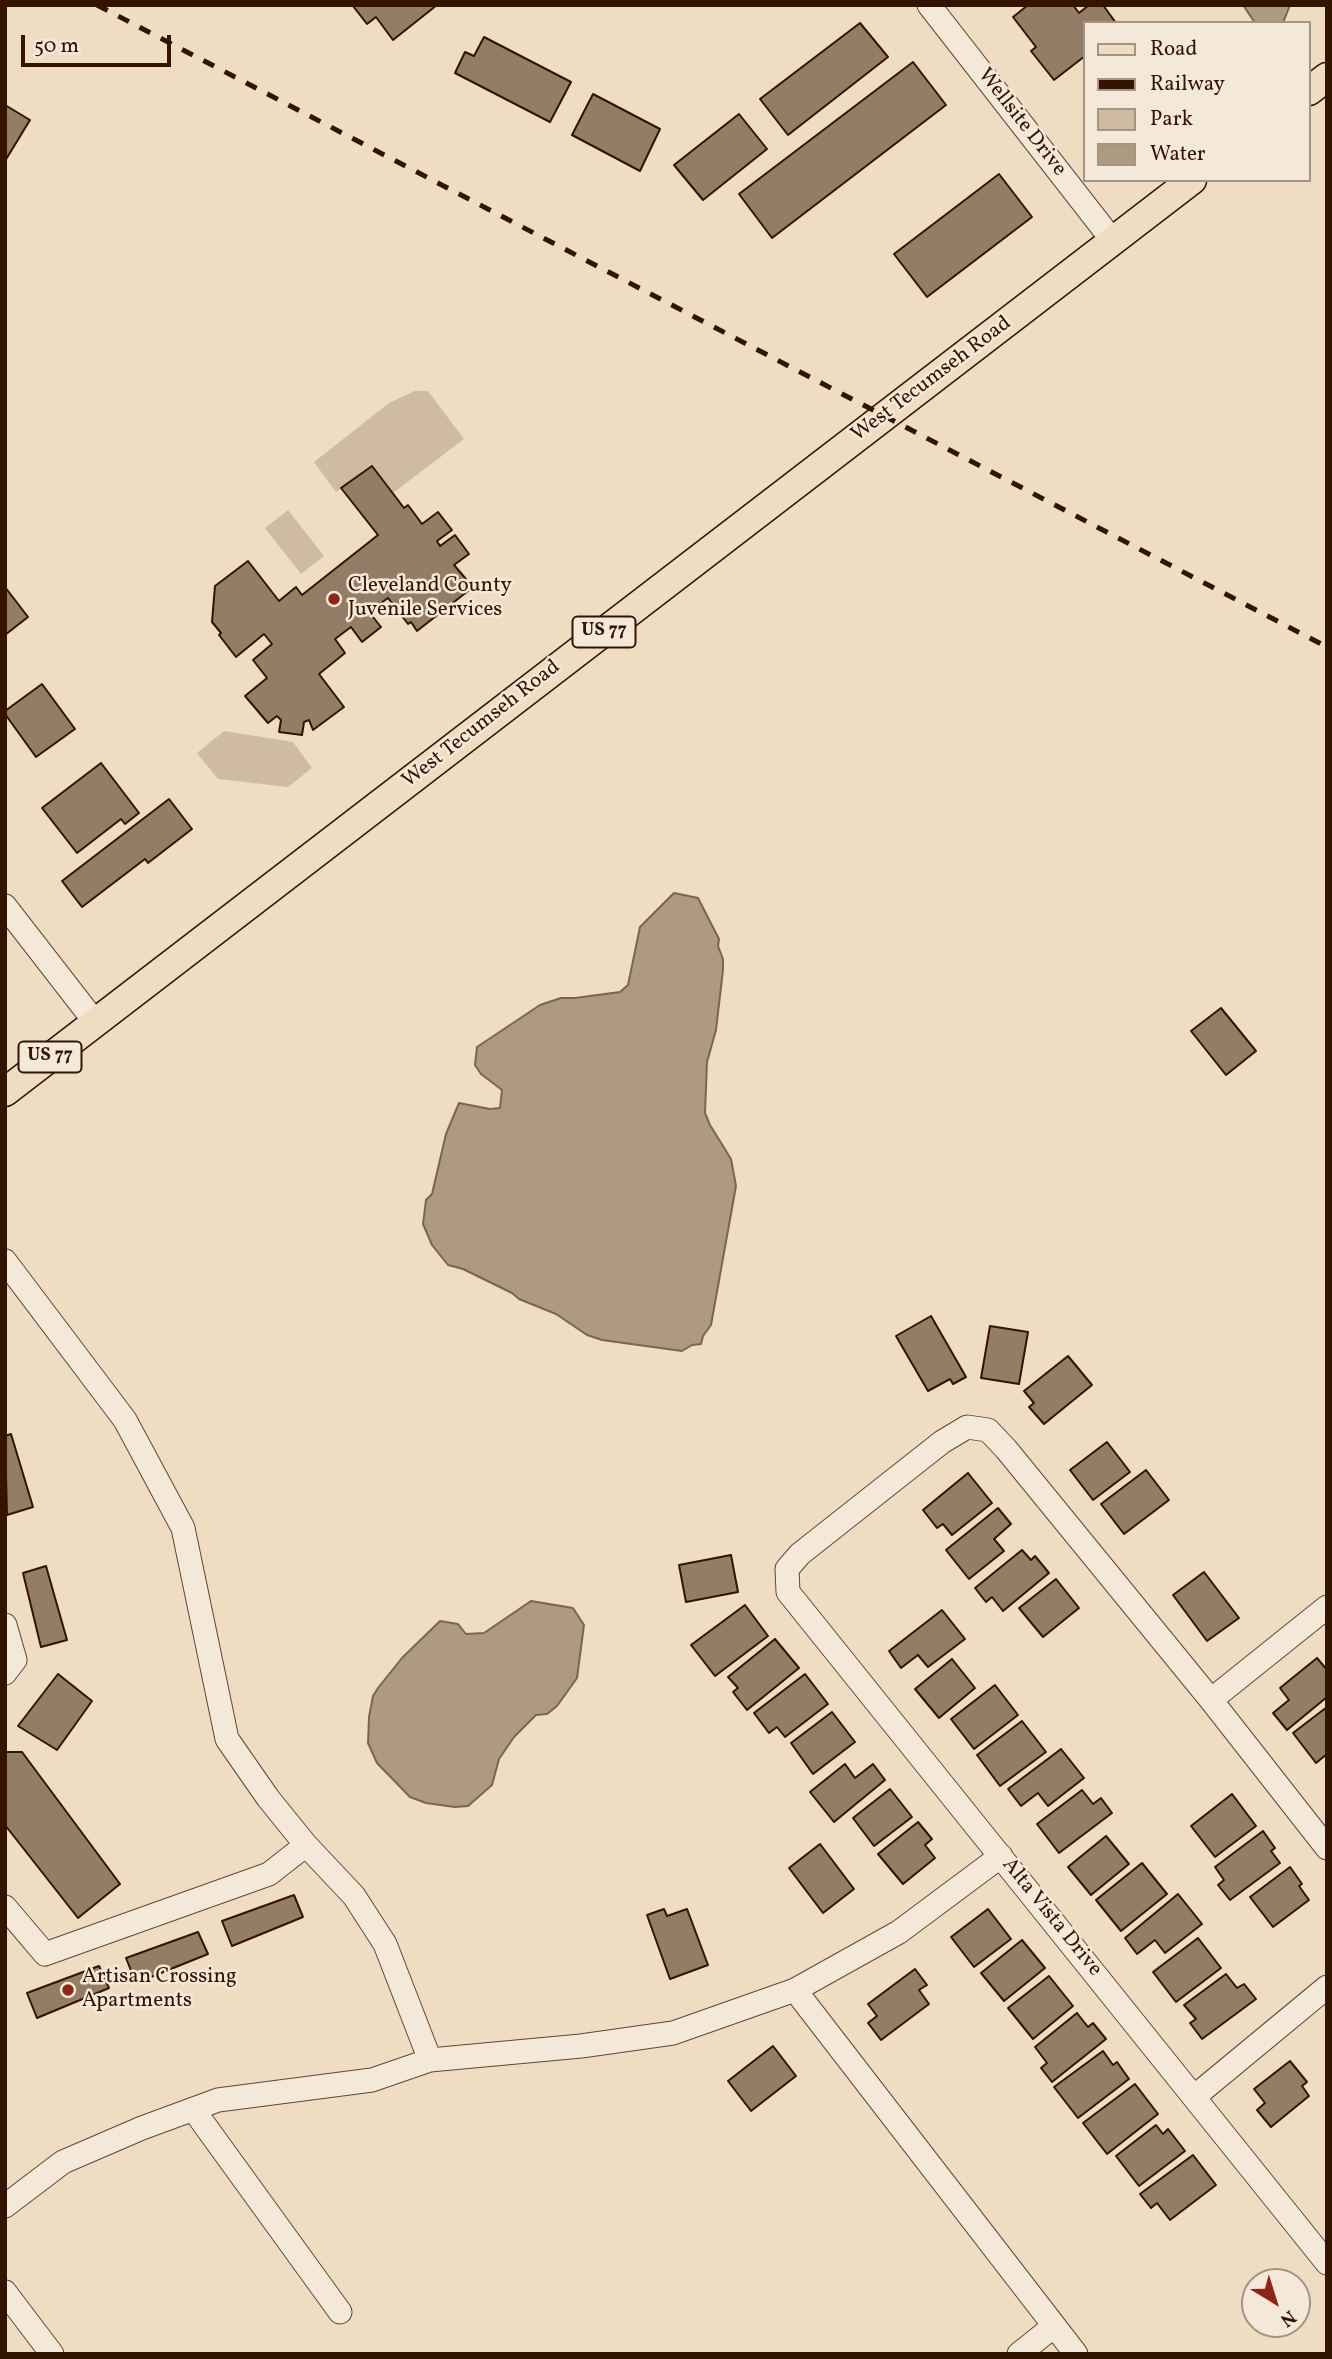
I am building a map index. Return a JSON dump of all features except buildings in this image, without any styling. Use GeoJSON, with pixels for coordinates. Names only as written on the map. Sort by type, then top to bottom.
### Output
{"type":"FeatureCollection","features":[{"type":"Feature","properties":{"kind":"main road"},"geometry":{"type":"LineString","coordinates":[[1311,89],[1327,77]]}},
{"type":"Feature","properties":{"kind":"main road","name":"West Tecumseh Road"},"geometry":{"type":"LineString","coordinates":[[5,1091],[1189,182]]}},
{"type":"Feature","properties":{"kind":"street","name":"Wellsite Drive"},"geometry":{"type":"LineString","coordinates":[[929,5],[1114,241]]}},
{"type":"Feature","properties":{"kind":"street"},"geometry":{"type":"LineString","coordinates":[[5,906],[95,1022]]}},
{"type":"Feature","properties":{"kind":"street"},"geometry":{"type":"LineString","coordinates":[[5,1261],[125,1420],[183,1528],[227,1739],[268,1798],[306,1845],[354,1896],[385,1944],[430,2060]]}},
{"type":"Feature","properties":{"kind":"street","name":"Alta Vista Drive"},"geometry":{"type":"LineString","coordinates":[[1211,1700],[988,1430],[967,1427],[942,1442],[800,1553],[787,1569],[788,1592],[1327,2263]]}},
{"type":"Feature","properties":{"kind":"street"},"geometry":{"type":"LineString","coordinates":[[1327,1607],[1211,1700],[1327,1847]]}},
{"type":"Feature","properties":{"kind":"street"},"geometry":{"type":"LineString","coordinates":[[5,1625],[15,1660],[5,1673]]}},
{"type":"Feature","properties":{"kind":"street"},"geometry":{"type":"LineString","coordinates":[[5,1907],[45,1954],[269,1874],[306,1845]]}},
{"type":"Feature","properties":{"kind":"street"},"geometry":{"type":"LineString","coordinates":[[5,2206],[63,2162],[218,2100],[372,2080],[430,2060],[581,2046],[673,2033],[795,1990],[899,1932],[1000,1856]]}},
{"type":"Feature","properties":{"kind":"street"},"geometry":{"type":"LineString","coordinates":[[1194,2097],[1327,1987]]}},
{"type":"Feature","properties":{"kind":"street"},"geometry":{"type":"LineString","coordinates":[[795,1990],[1076,2354]]}},
{"type":"Feature","properties":{"kind":"street"},"geometry":{"type":"LineString","coordinates":[[193,2109],[340,2312]]}},
{"type":"Feature","properties":{"kind":"street"},"geometry":{"type":"LineString","coordinates":[[5,2292],[52,2354]]}},
{"type":"Feature","properties":{"kind":"street"},"geometry":{"type":"LineString","coordinates":[[1019,2354],[1054,2326]]}},
{"type":"Feature","properties":{"kind":"green space"},"geometry":{"type":"Polygon","coordinates":[[[415,391],[428,391],[464,439],[393,493],[372,466],[336,492],[314,462],[389,403],[415,391]]]}},
{"type":"Feature","properties":{"kind":"green space"},"geometry":{"type":"Polygon","coordinates":[[[288,510],[324,556],[301,574],[265,528],[288,510]]]}},
{"type":"Feature","properties":{"kind":"green space"},"geometry":{"type":"Polygon","coordinates":[[[224,731],[293,742],[312,768],[288,787],[218,779],[197,753],[224,731]]]}},
{"type":"Feature","properties":{"kind":"water"},"geometry":{"type":"Polygon","coordinates":[[[1243,5],[1290,5],[1284,21],[1254,21],[1243,5]]]}},
{"type":"Feature","properties":{"kind":"water"},"geometry":{"type":"Polygon","coordinates":[[[674,893],[698,898],[719,939],[723,970],[716,1030],[707,1062],[705,1113],[731,1159],[736,1186],[711,1325],[701,1344],[692,1345],[682,1351],[602,1340],[587,1335],[556,1314],[519,1299],[463,1269],[448,1265],[432,1245],[423,1224],[426,1200],[432,1194],[446,1134],[459,1103],[490,1109],[500,1108],[502,1090],[481,1074],[475,1065],[477,1047],[540,1005],[561,998],[620,992],[628,985],[640,927],[674,893]]]}},
{"type":"Feature","properties":{"kind":"water"},"geometry":{"type":"Polygon","coordinates":[[[531,1601],[573,1608],[584,1625],[577,1678],[557,1706],[547,1714],[536,1715],[514,1737],[499,1759],[492,1785],[468,1806],[426,1803],[410,1797],[377,1763],[368,1743],[373,1696],[402,1658],[440,1621],[458,1624],[466,1634],[484,1633],[531,1601]]]}},
{"type":"Feature","properties":{"kind":"railway"},"geometry":{"type":"LineString","coordinates":[[97,5],[1327,647]]}},
{"type":"Feature","properties":{"kind":"place","name":"Cleveland County Juvenile Services"},"geometry":{"type":"Point","coordinates":[334,599]}},
{"type":"Feature","properties":{"kind":"place","name":"Artisan Crossing Apartments"},"geometry":{"type":"Point","coordinates":[68,1990]}}]}
